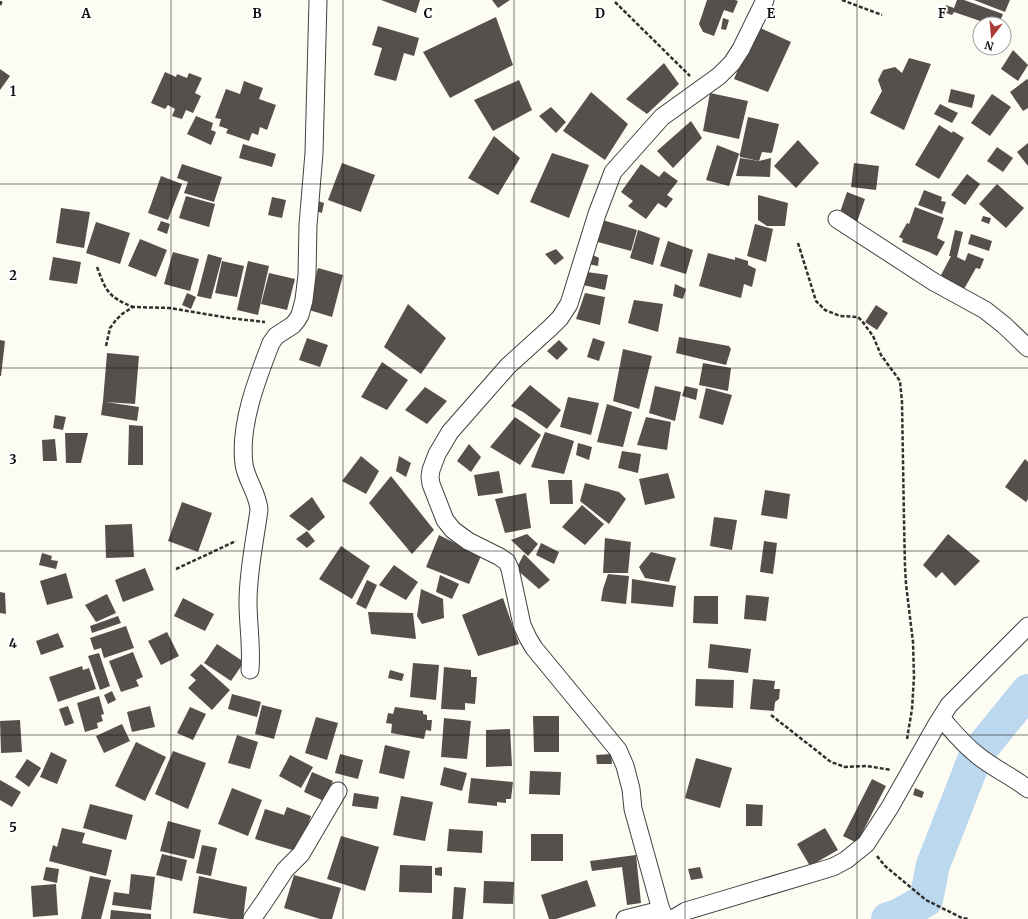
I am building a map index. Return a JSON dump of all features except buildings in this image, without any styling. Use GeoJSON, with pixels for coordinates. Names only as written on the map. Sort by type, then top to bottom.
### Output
{"type":"FeatureCollection","features":[{"type":"Feature","properties":{"kind":"street"},"geometry":{"type":"LineString","coordinates":[[250,670],[251,656],[248,582],[256,535],[259,502],[244,465],[243,449],[248,414],[253,393],[271,342],[276,336],[293,325],[300,315],[304,300],[307,274],[308,225],[314,153],[318,0]]}},
{"type":"Feature","properties":{"kind":"street"},"geometry":{"type":"LineString","coordinates":[[667,916],[634,810],[631,789],[625,766],[618,750],[534,648],[528,638],[522,625],[510,569],[507,562],[468,541],[453,530],[445,520],[431,484],[430,477],[437,454],[450,432],[508,366],[560,318],[569,304],[597,214],[613,172],[662,117],[719,76],[732,63],[741,49],[765,0]]}},
{"type":"Feature","properties":{"kind":"street"},"geometry":{"type":"LineString","coordinates":[[837,219],[934,282],[985,310],[1004,325],[1028,348]]}},
{"type":"Feature","properties":{"kind":"street"},"geometry":{"type":"LineString","coordinates":[[624,919],[676,916],[686,911],[833,867],[846,860],[866,844],[890,807],[949,705],[1028,626]]}},
{"type":"Feature","properties":{"kind":"street"},"geometry":{"type":"LineString","coordinates":[[941,718],[976,754],[1003,773],[1018,780],[1028,789]]}},
{"type":"Feature","properties":{"kind":"street"},"geometry":{"type":"LineString","coordinates":[[252,919],[285,870],[301,854],[338,791]]}},
{"type":"Feature","properties":{"kind":"path"},"geometry":{"type":"LineString","coordinates":[[0,4],[2,0]]}},
{"type":"Feature","properties":{"kind":"path"},"geometry":{"type":"LineString","coordinates":[[842,0],[882,15]]}},
{"type":"Feature","properties":{"kind":"path"},"geometry":{"type":"LineString","coordinates":[[615,2],[702,88]]}},
{"type":"Feature","properties":{"kind":"path"},"geometry":{"type":"LineString","coordinates":[[798,243],[816,301],[825,310],[840,316],[858,317],[873,336],[881,355],[900,381],[902,408],[904,567],[913,642],[914,677],[912,709],[907,744]]}},
{"type":"Feature","properties":{"kind":"path"},"geometry":{"type":"LineString","coordinates":[[97,267],[104,286],[110,294],[120,302],[133,307],[170,308],[229,318],[293,325]]}},
{"type":"Feature","properties":{"kind":"path"},"geometry":{"type":"LineString","coordinates":[[106,346],[110,328],[122,314],[133,307]]}},
{"type":"Feature","properties":{"kind":"path"},"geometry":{"type":"LineString","coordinates":[[176,569],[242,538],[256,535]]}},
{"type":"Feature","properties":{"kind":"path"},"geometry":{"type":"LineString","coordinates":[[771,715],[831,762],[845,767],[867,766],[906,772],[905,780]]}},
{"type":"Feature","properties":{"kind":"path"},"geometry":{"type":"LineString","coordinates":[[866,844],[885,866],[926,900],[962,918],[969,919]]}},
{"type":"Feature","properties":{"kind":"waterway"},"geometry":{"type":"LineString","coordinates":[[888,919],[898,916],[926,900],[933,865],[976,755],[1028,691]]}}]}
